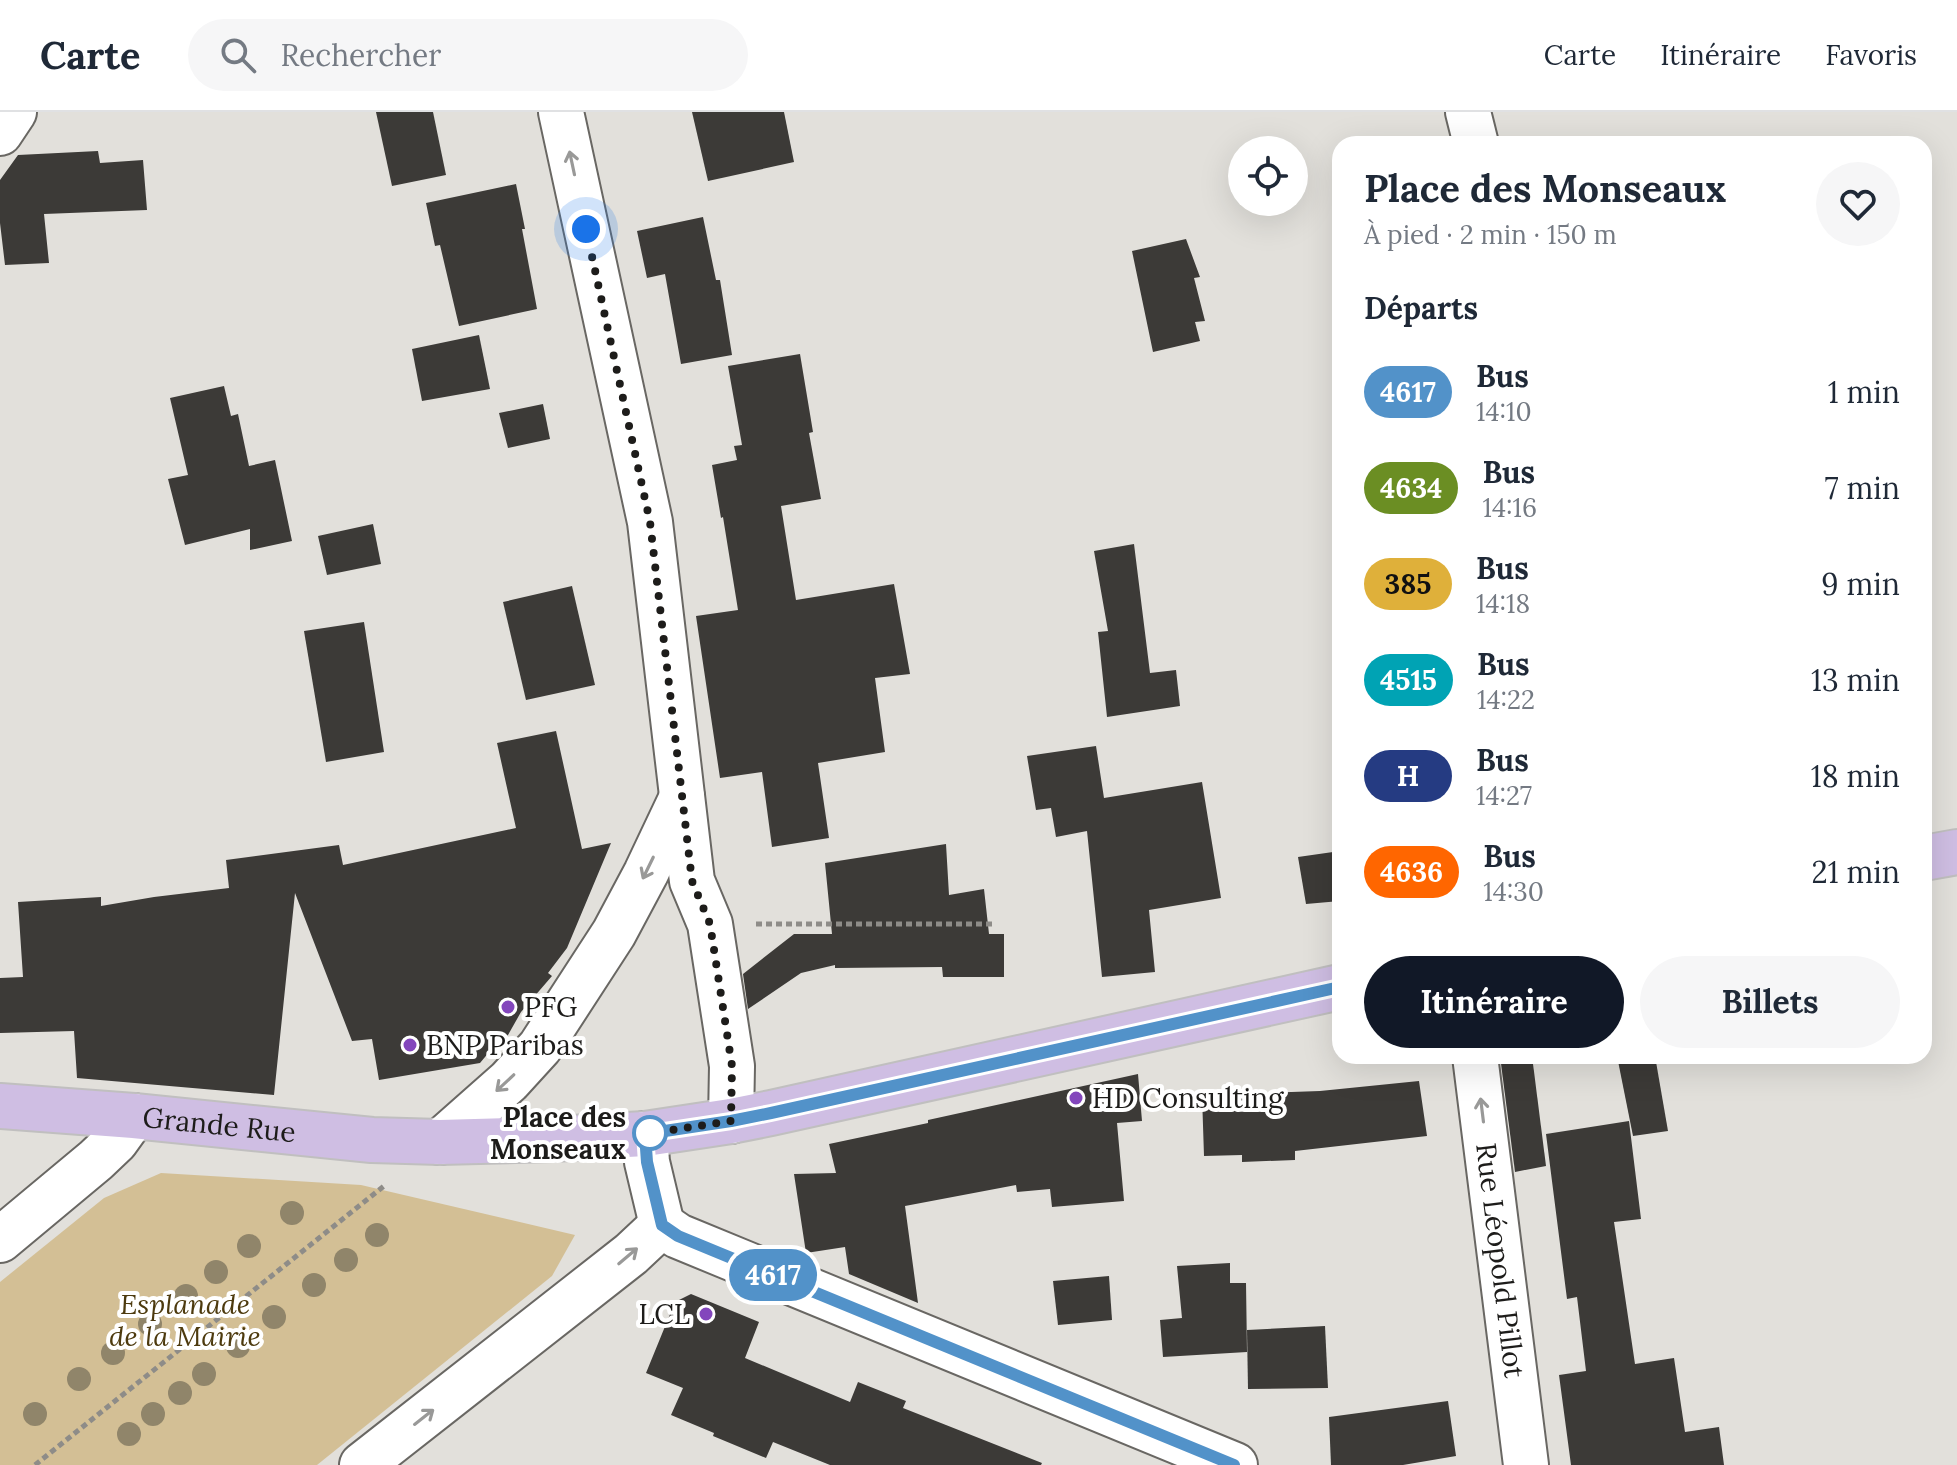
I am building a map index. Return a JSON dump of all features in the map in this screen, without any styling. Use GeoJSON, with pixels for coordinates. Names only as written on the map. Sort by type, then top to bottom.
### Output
{"type":"FeatureCollection","features":[{"type":"Feature","properties":{"kind":"main road"},"geometry":{"type":"LineString","coordinates":[[1932,857],[1957,852]]}},
{"type":"Feature","properties":{"kind":"main road"},"geometry":{"type":"LineString","coordinates":[[440,1142],[645,1134],[731,1121],[1332,989]]}},
{"type":"Feature","properties":{"kind":"main road","name":"Grande Rue"},"geometry":{"type":"LineString","coordinates":[[0,1106],[372,1140],[440,1142]]}},
{"type":"Feature","properties":{"kind":"street"},"geometry":{"type":"LineString","coordinates":[[0,133],[14,112]]}},
{"type":"Feature","properties":{"kind":"street"},"geometry":{"type":"LineString","coordinates":[[561,112],[650,522],[692,881],[710,924],[732,1066],[731,1121]]}},
{"type":"Feature","properties":{"kind":"street"},"geometry":{"type":"LineString","coordinates":[[1468,112],[1474,136]]}},
{"type":"Feature","properties":{"kind":"street"},"geometry":{"type":"LineString","coordinates":[[440,1142],[509,1081],[540,1047],[614,933],[682,797]]}},
{"type":"Feature","properties":{"kind":"street","name":"Rue Léopold Pillot"},"geometry":{"type":"LineString","coordinates":[[1476,1064],[1526,1465]]}},
{"type":"Feature","properties":{"kind":"street"},"geometry":{"type":"LineString","coordinates":[[0,1240],[96,1160],[116,1141],[134,1116]]}},
{"type":"Feature","properties":{"kind":"street"},"geometry":{"type":"LineString","coordinates":[[645,1134],[647,1162],[662,1225],[678,1236],[1235,1465]]}},
{"type":"Feature","properties":{"kind":"street"},"geometry":{"type":"LineString","coordinates":[[362,1465],[631,1254],[662,1225]]}},
{"type":"Feature","properties":{"kind":"path"},"geometry":{"type":"LineString","coordinates":[[710,924],[995,924]]}},
{"type":"Feature","properties":{"kind":"path"},"geometry":{"type":"LineString","coordinates":[[35,1465],[440,1142]]}},
{"type":"Feature","properties":{"kind":"green space","name":"Esplanade de la Mairie"},"geometry":{"type":"Polygon","coordinates":[[[161,1173],[361,1185],[575,1235],[552,1276],[317,1465],[0,1465],[0,1282],[104,1198],[161,1173]]]}},
{"type":"Feature","properties":{"kind":"building"},"geometry":{"type":"Polygon","coordinates":[[[376,112],[433,112],[446,175],[392,186],[376,112]]]}},
{"type":"Feature","properties":{"kind":"building"},"geometry":{"type":"Polygon","coordinates":[[[692,112],[784,112],[794,162],[708,181],[692,112]]]}},
{"type":"Feature","properties":{"kind":"building"},"geometry":{"type":"Polygon","coordinates":[[[98,151],[100,163],[143,160],[147,210],[44,214],[49,263],[5,265],[0,223],[0,180],[18,155],[98,151]]]}},
{"type":"Feature","properties":{"kind":"building"},"geometry":{"type":"Polygon","coordinates":[[[516,184],[537,309],[459,326],[440,245],[435,246],[426,203],[516,184]]]}},
{"type":"Feature","properties":{"kind":"building"},"geometry":{"type":"Polygon","coordinates":[[[703,217],[716,280],[720,280],[732,355],[681,364],[665,274],[647,278],[637,231],[703,217]]]}},
{"type":"Feature","properties":{"kind":"building"},"geometry":{"type":"Polygon","coordinates":[[[1186,239],[1200,277],[1194,278],[1205,321],[1195,322],[1200,341],[1153,352],[1132,251],[1186,239]]]}},
{"type":"Feature","properties":{"kind":"building"},"geometry":{"type":"Polygon","coordinates":[[[479,335],[490,389],[422,401],[412,349],[479,335]]]}},
{"type":"Feature","properties":{"kind":"building"},"geometry":{"type":"Polygon","coordinates":[[[800,354],[813,432],[809,433],[821,499],[781,506],[796,600],[894,584],[910,674],[875,678],[885,752],[818,763],[829,838],[772,847],[762,772],[720,778],[696,616],[738,610],[712,465],[737,460],[734,446],[742,445],[728,366],[800,354]]]}},
{"type":"Feature","properties":{"kind":"building"},"geometry":{"type":"Polygon","coordinates":[[[224,386],[231,416],[238,414],[249,466],[275,460],[292,541],[250,550],[250,529],[185,545],[168,479],[188,475],[170,398],[224,386]]]}},
{"type":"Feature","properties":{"kind":"building"},"geometry":{"type":"Polygon","coordinates":[[[543,404],[550,439],[508,448],[499,413],[543,404]]]}},
{"type":"Feature","properties":{"kind":"building"},"geometry":{"type":"Polygon","coordinates":[[[373,524],[381,564],[327,575],[318,536],[373,524]]]}},
{"type":"Feature","properties":{"kind":"building"},"geometry":{"type":"Polygon","coordinates":[[[1134,544],[1150,673],[1176,670],[1180,706],[1107,717],[1098,632],[1108,631],[1094,551],[1134,544]]]}},
{"type":"Feature","properties":{"kind":"building"},"geometry":{"type":"Polygon","coordinates":[[[572,586],[595,685],[526,700],[503,602],[572,586]]]}},
{"type":"Feature","properties":{"kind":"building"},"geometry":{"type":"Polygon","coordinates":[[[364,622],[384,752],[326,762],[304,631],[364,622]]]}},
{"type":"Feature","properties":{"kind":"building"},"geometry":{"type":"Polygon","coordinates":[[[556,731],[582,849],[611,843],[567,948],[548,973],[552,976],[521,1012],[508,1035],[480,1063],[379,1080],[372,1039],[352,1041],[295,893],[274,1095],[77,1078],[74,1031],[0,1033],[0,978],[23,977],[18,902],[101,897],[101,906],[229,888],[226,860],[339,845],[343,865],[516,828],[497,743],[556,731]]]}},
{"type":"Feature","properties":{"kind":"building"},"geometry":{"type":"Polygon","coordinates":[[[1096,746],[1104,798],[1202,782],[1221,898],[1149,910],[1155,972],[1102,977],[1087,831],[1056,837],[1051,808],[1036,810],[1027,756],[1096,746]]]}},
{"type":"Feature","properties":{"kind":"building"},"geometry":{"type":"Polygon","coordinates":[[[946,844],[949,895],[984,889],[989,934],[1004,934],[1004,977],[943,977],[942,967],[835,968],[835,965],[801,973],[748,1009],[743,974],[794,934],[832,934],[825,863],[946,844]]]}},
{"type":"Feature","properties":{"kind":"building"},"geometry":{"type":"Polygon","coordinates":[[[1332,852],[1332,902],[1306,904],[1298,857],[1332,852]]]}},
{"type":"Feature","properties":{"kind":"building"},"geometry":{"type":"Polygon","coordinates":[[[1501,1064],[1533,1064],[1546,1166],[1515,1172],[1501,1064]]]}},
{"type":"Feature","properties":{"kind":"building"},"geometry":{"type":"Polygon","coordinates":[[[1619,1064],[1656,1064],[1668,1131],[1633,1136],[1619,1064]]]}},
{"type":"Feature","properties":{"kind":"building"},"geometry":{"type":"Polygon","coordinates":[[[1138,1074],[1142,1121],[1117,1123],[1124,1201],[1052,1207],[1050,1189],[1017,1192],[1016,1185],[905,1206],[918,1303],[849,1274],[845,1247],[806,1253],[794,1174],[836,1173],[829,1144],[1138,1074]]]}},
{"type":"Feature","properties":{"kind":"building"},"geometry":{"type":"Polygon","coordinates":[[[1419,1081],[1427,1136],[1295,1151],[1295,1160],[1242,1162],[1242,1155],[1204,1156],[1202,1095],[1320,1091],[1419,1081]]]}},
{"type":"Feature","properties":{"kind":"building"},"geometry":{"type":"Polygon","coordinates":[[[1629,1121],[1641,1219],[1614,1222],[1635,1364],[1674,1358],[1685,1432],[1719,1427],[1724,1465],[1571,1465],[1559,1375],[1586,1371],[1577,1297],[1567,1299],[1546,1134],[1629,1121]]]}},
{"type":"Feature","properties":{"kind":"building"},"geometry":{"type":"Polygon","coordinates":[[[1230,1263],[1230,1283],[1246,1283],[1247,1352],[1163,1357],[1160,1320],[1182,1318],[1177,1266],[1230,1263]]]}},
{"type":"Feature","properties":{"kind":"building"},"geometry":{"type":"Polygon","coordinates":[[[1109,1276],[1112,1320],[1058,1325],[1053,1281],[1109,1276]]]}},
{"type":"Feature","properties":{"kind":"building"},"geometry":{"type":"Polygon","coordinates":[[[691,1294],[759,1322],[745,1358],[850,1402],[858,1382],[906,1401],[903,1408],[1042,1463],[830,1465],[773,1442],[766,1458],[713,1436],[714,1433],[671,1415],[683,1388],[646,1373],[675,1302],[691,1294]]]}},
{"type":"Feature","properties":{"kind":"building"},"geometry":{"type":"Polygon","coordinates":[[[1325,1326],[1328,1388],[1248,1389],[1247,1330],[1325,1326]]]}},
{"type":"Feature","properties":{"kind":"building"},"geometry":{"type":"Polygon","coordinates":[[[1448,1401],[1456,1456],[1403,1465],[1331,1465],[1329,1417],[1448,1401]]]}},
{"type":"Feature","properties":{"kind":"bus line","name":"4617"},"geometry":{"type":"LineString","coordinates":[[1234,1465],[678,1236],[662,1225],[647,1162],[645,1134],[771,1113],[1332,989]]}},
{"type":"Feature","properties":{"kind":"place","name":"PFG"},"geometry":{"type":"Point","coordinates":[508,1007]}},
{"type":"Feature","properties":{"kind":"place","name":"BNP Paribas"},"geometry":{"type":"Point","coordinates":[410,1045]}},
{"type":"Feature","properties":{"kind":"place","name":"HD Consulting"},"geometry":{"type":"Point","coordinates":[1076,1098]}},
{"type":"Feature","properties":{"kind":"place","name":"Place des Monseaux"},"geometry":{"type":"Point","coordinates":[650,1133]}},
{"type":"Feature","properties":{"kind":"place","name":"LCL"},"geometry":{"type":"Point","coordinates":[706,1314]}},
{"type":"Feature","properties":{"kind":"route"},"geometry":{"type":"LineString","coordinates":[[586,229],[650,522],[692,881],[710,924],[732,1066],[731,1121],[645,1134],[650,1133]]}}]}
